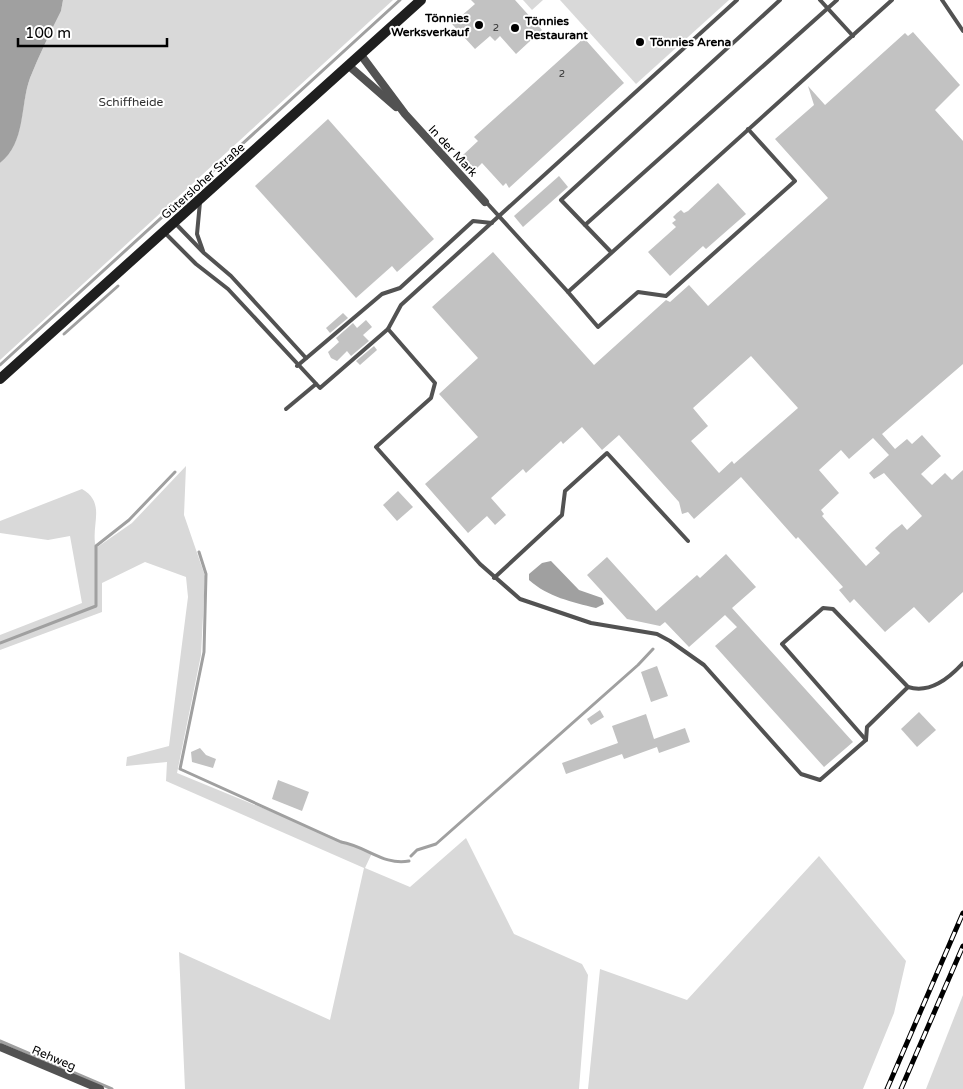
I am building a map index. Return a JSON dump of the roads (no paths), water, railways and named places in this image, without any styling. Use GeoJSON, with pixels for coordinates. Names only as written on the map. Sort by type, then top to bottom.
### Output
{"type":"FeatureCollection","features":[{"type":"Feature","properties":{"kind":"main road","name":"Gütersloher Straße"},"geometry":{"type":"LineString","coordinates":[[0,379],[421,0]]}},
{"type":"Feature","properties":{"kind":"street","name":"In der Mark"},"geometry":{"type":"LineString","coordinates":[[361,54],[405,114],[485,202]]}},
{"type":"Feature","properties":{"kind":"street","name":"In der Mark"},"geometry":{"type":"LineString","coordinates":[[349,66],[405,114]]}},
{"type":"Feature","properties":{"kind":"street","name":"Rehweg"},"geometry":{"type":"LineString","coordinates":[[0,1048],[100,1089]]}},
{"type":"Feature","properties":{"kind":"lane"},"geometry":{"type":"LineString","coordinates":[[164,232],[196,264],[228,289],[320,388],[388,328],[401,305],[737,0]]}},
{"type":"Feature","properties":{"kind":"lane"},"geometry":{"type":"LineString","coordinates":[[611,252],[561,200],[780,0]]}},
{"type":"Feature","properties":{"kind":"lane"},"geometry":{"type":"LineString","coordinates":[[820,0],[853,36]]}},
{"type":"Feature","properties":{"kind":"lane"},"geometry":{"type":"LineString","coordinates":[[585,225],[837,0]]}},
{"type":"Feature","properties":{"kind":"lane"},"geometry":{"type":"LineString","coordinates":[[568,292],[892,0]]}},
{"type":"Feature","properties":{"kind":"lane"},"geometry":{"type":"LineString","coordinates":[[942,0],[963,31]]}},
{"type":"Feature","properties":{"kind":"lane"},"geometry":{"type":"LineString","coordinates":[[485,202],[500,216],[598,327],[638,292],[666,296],[795,181],[748,129]]}},
{"type":"Feature","properties":{"kind":"lane"},"geometry":{"type":"LineString","coordinates":[[200,200],[197,234],[204,253]]}},
{"type":"Feature","properties":{"kind":"lane"},"geometry":{"type":"LineString","coordinates":[[298,366],[382,294],[400,288],[473,221],[492,223]]}},
{"type":"Feature","properties":{"kind":"lane"},"geometry":{"type":"LineString","coordinates":[[175,222],[204,253],[231,276],[306,358]]}},
{"type":"Feature","properties":{"kind":"lane"},"geometry":{"type":"LineString","coordinates":[[388,328],[435,383],[430,398],[376,447],[494,578],[520,599],[591,623],[657,634],[670,641],[704,664],[801,774],[820,780],[866,740],[866,727],[908,687]]}},
{"type":"Feature","properties":{"kind":"lane"},"geometry":{"type":"LineString","coordinates":[[286,409],[316,384]]}},
{"type":"Feature","properties":{"kind":"lane"},"geometry":{"type":"LineString","coordinates":[[494,578],[562,515],[565,491],[607,453],[688,541]]}},
{"type":"Feature","properties":{"kind":"lane"},"geometry":{"type":"LineString","coordinates":[[866,740],[782,644],[823,608],[833,609],[908,687],[916,690],[930,687],[951,676],[963,663]]}},
{"type":"Feature","properties":{"kind":"waterway"},"geometry":{"type":"LineString","coordinates":[[0,365],[400,0]]}},
{"type":"Feature","properties":{"kind":"waterway"},"geometry":{"type":"LineString","coordinates":[[64,334],[118,286]]}},
{"type":"Feature","properties":{"kind":"waterway"},"geometry":{"type":"LineString","coordinates":[[0,643],[96,606],[96,546],[129,520],[175,472]]}},
{"type":"Feature","properties":{"kind":"waterway"},"geometry":{"type":"LineString","coordinates":[[199,552],[206,574],[204,652],[180,769],[341,842],[359,847],[391,861],[409,861]]}},
{"type":"Feature","properties":{"kind":"waterway"},"geometry":{"type":"LineString","coordinates":[[411,856],[417,850],[436,844],[638,665],[653,649]]}},
{"type":"Feature","properties":{"kind":"waterway"},"geometry":{"type":"LineString","coordinates":[[0,1041],[112,1089]]}},
{"type":"Feature","properties":{"kind":"railway"},"geometry":{"type":"LineString","coordinates":[[887,1089],[963,913]]}},
{"type":"Feature","properties":{"kind":"railway"},"geometry":{"type":"LineString","coordinates":[[901,1089],[963,946]]}},
{"type":"Feature","properties":{"kind":"place","name":"Tönnies Werksverkauf"},"geometry":{"type":"Point","coordinates":[479,25]}},
{"type":"Feature","properties":{"kind":"place","name":"Tönnies Restaurant"},"geometry":{"type":"Point","coordinates":[515,28]}},
{"type":"Feature","properties":{"kind":"place","name":"Tönnies Arena"},"geometry":{"type":"Point","coordinates":[640,42]}},
{"type":"Feature","properties":{"kind":"park label","name":"Schiffheide"},"geometry":{"type":"Point","coordinates":[131,102]}}]}
